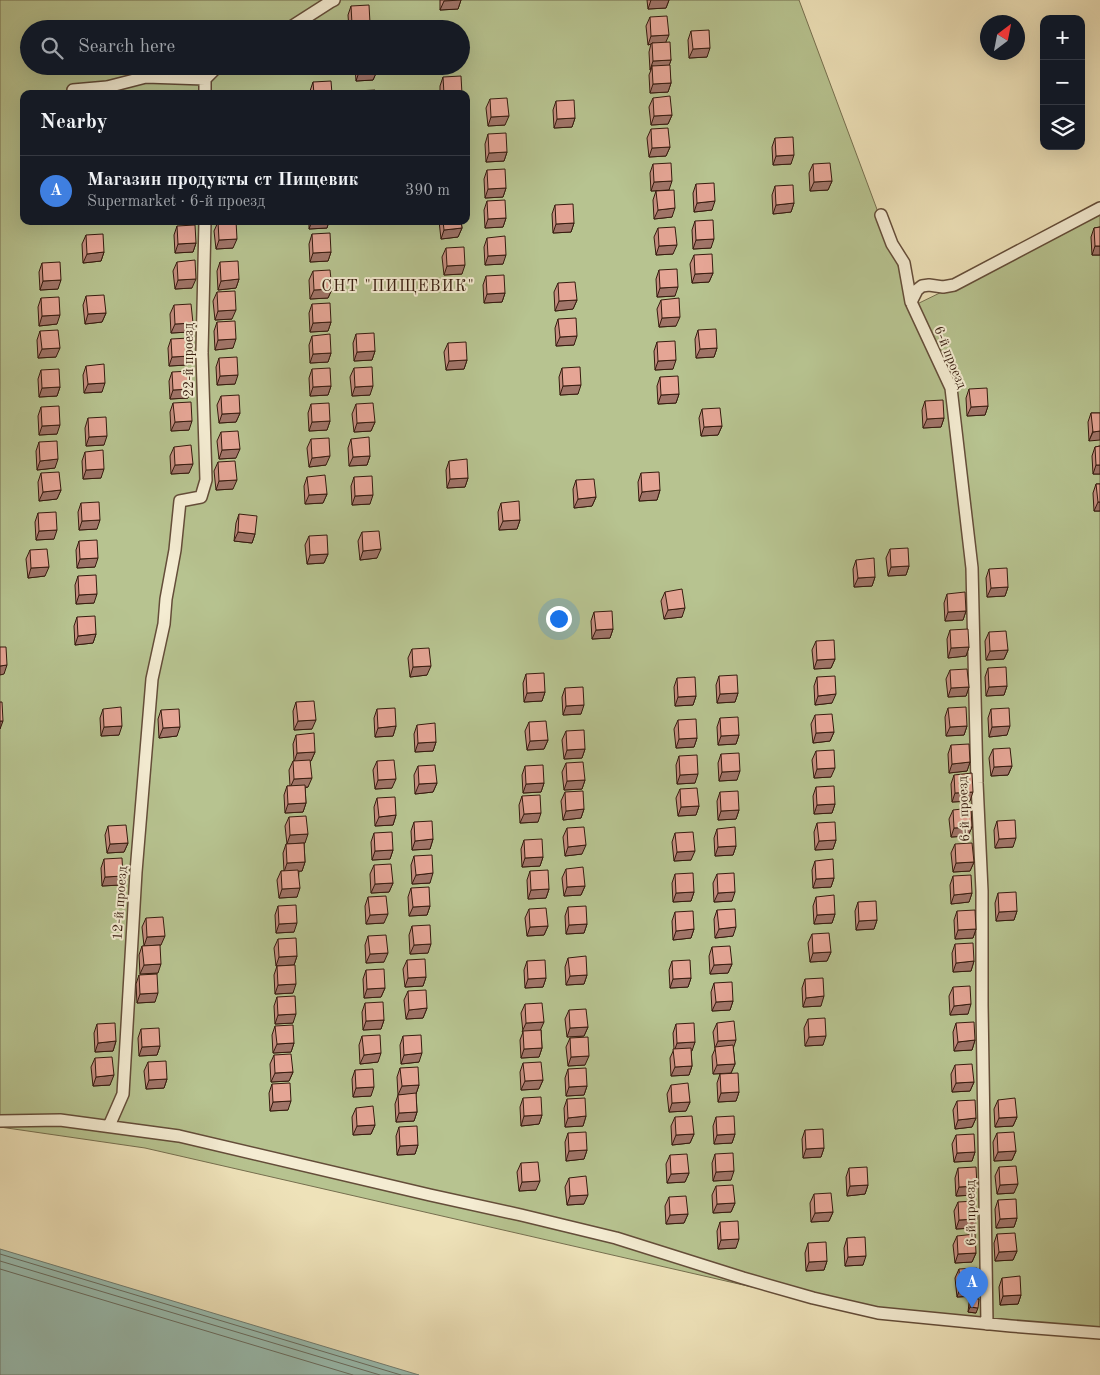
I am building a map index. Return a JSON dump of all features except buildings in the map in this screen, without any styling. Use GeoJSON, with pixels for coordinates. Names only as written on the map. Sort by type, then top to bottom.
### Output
{"type":"FeatureCollection","features":[{"type":"Feature","properties":{"kind":"street"},"geometry":{"type":"LineString","coordinates":[[302,20],[334,0]]}},
{"type":"Feature","properties":{"kind":"street"},"geometry":{"type":"LineString","coordinates":[[205,90],[205,79],[209,75]]}},
{"type":"Feature","properties":{"kind":"street"},"geometry":{"type":"LineString","coordinates":[[72,90],[107,87],[146,77],[205,79]]}},
{"type":"Feature","properties":{"kind":"street"},"geometry":{"type":"LineString","coordinates":[[911,302],[917,290],[922,286],[943,287],[954,285],[1100,208]]}},
{"type":"Feature","properties":{"kind":"street"},"geometry":{"type":"LineString","coordinates":[[881,214],[892,244],[904,263],[906,273],[922,286]]}},
{"type":"Feature","properties":{"kind":"street","name":"22-й проезд"},"geometry":{"type":"LineString","coordinates":[[152,679],[164,624],[180,501],[201,497],[206,480],[202,353],[205,225]]}},
{"type":"Feature","properties":{"kind":"street","name":"6-й проезд"},"geometry":{"type":"LineString","coordinates":[[906,273],[911,302],[950,388],[972,568],[977,782],[982,891],[982,1025],[987,1324]]}},
{"type":"Feature","properties":{"kind":"street","name":"12-й проезд"},"geometry":{"type":"LineString","coordinates":[[110,1126],[122,1094],[136,872],[152,679]]}},
{"type":"Feature","properties":{"kind":"street"},"geometry":{"type":"LineString","coordinates":[[0,1121],[60,1120],[179,1136],[616,1238],[743,1278],[814,1298],[878,1313],[987,1324],[1100,1332]]}},
{"type":"Feature","properties":{"kind":"green space"},"geometry":{"type":"Polygon","coordinates":[[[0,0],[799,0],[913,306],[1100,215],[1100,1338],[870,1314],[145,1148],[0,1127],[0,0]]]}},
{"type":"Feature","properties":{"kind":"water"},"geometry":{"type":"Polygon","coordinates":[[[0,1249],[419,1375],[0,1375],[0,1249]]]}},
{"type":"Feature","properties":{"kind":"place","name":"Магазин продукты ст Пищевик"},"geometry":{"type":"Point","coordinates":[972,1308]}},
{"type":"Feature","properties":{"kind":"district","name":"СНТ \"ПИЩЕВИК\""},"geometry":{"type":"Point","coordinates":[398,285]}}]}
